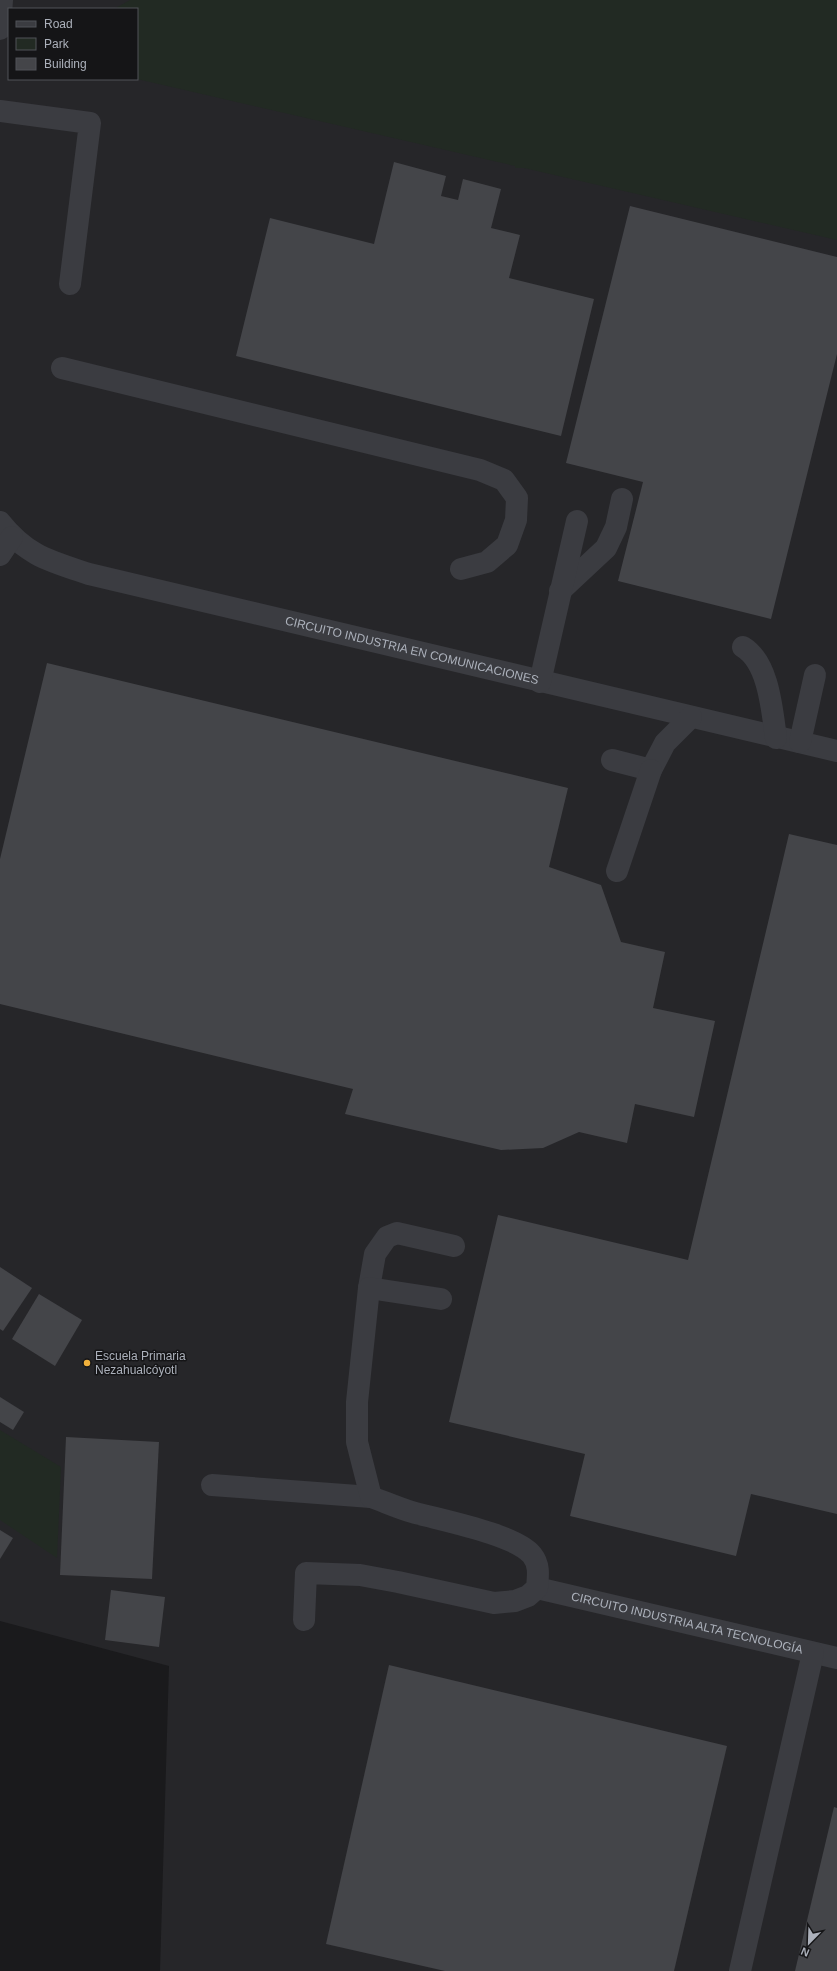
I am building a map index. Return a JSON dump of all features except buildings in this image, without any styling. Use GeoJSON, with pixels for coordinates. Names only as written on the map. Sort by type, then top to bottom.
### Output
{"type":"FeatureCollection","features":[{"type":"Feature","properties":{"kind":"street"},"geometry":{"type":"LineString","coordinates":[[0,29],[2,0]]}},
{"type":"Feature","properties":{"kind":"street"},"geometry":{"type":"LineString","coordinates":[[0,111],[90,123],[70,284]]}},
{"type":"Feature","properties":{"kind":"street"},"geometry":{"type":"LineString","coordinates":[[62,368],[480,470],[504,480],[517,498],[516,520],[507,544],[487,562],[461,569]]}},
{"type":"Feature","properties":{"kind":"street"},"geometry":{"type":"LineString","coordinates":[[560,591],[606,548],[616,527],[622,499]]}},
{"type":"Feature","properties":{"kind":"street"},"geometry":{"type":"LineString","coordinates":[[540,682],[577,521]]}},
{"type":"Feature","properties":{"kind":"street","name":"CIRCUITO INDUSTRIA EN COMUNICACIONES"},"geometry":{"type":"LineString","coordinates":[[4,538],[39,557],[88,574],[776,738],[837,751]]}},
{"type":"Feature","properties":{"kind":"street"},"geometry":{"type":"LineString","coordinates":[[743,647],[752,652],[758,661],[765,678],[776,738]]}},
{"type":"Feature","properties":{"kind":"street"},"geometry":{"type":"LineString","coordinates":[[800,742],[815,675]]}},
{"type":"Feature","properties":{"kind":"street"},"geometry":{"type":"LineString","coordinates":[[617,871],[652,770],[665,743],[691,717]]}},
{"type":"Feature","properties":{"kind":"street"},"geometry":{"type":"LineString","coordinates":[[612,760],[652,770]]}},
{"type":"Feature","properties":{"kind":"street"},"geometry":{"type":"LineString","coordinates":[[371,1497],[357,1442],[357,1402],[369,1288],[375,1254],[387,1238],[397,1233],[454,1246]]}},
{"type":"Feature","properties":{"kind":"street"},"geometry":{"type":"LineString","coordinates":[[369,1288],[441,1299]]}},
{"type":"Feature","properties":{"kind":"street"},"geometry":{"type":"LineString","coordinates":[[212,1485],[371,1497],[411,1511],[490,1533],[515,1544],[532,1555],[538,1566],[537,1588],[528,1596],[515,1601],[494,1603],[360,1575],[306,1573],[304,1620]]}},
{"type":"Feature","properties":{"kind":"street","name":"CIRCUITO INDUSTRIA ALTA TECNOLOGÍA"},"geometry":{"type":"LineString","coordinates":[[537,1588],[837,1658]]}},
{"type":"Feature","properties":{"kind":"street"},"geometry":{"type":"LineString","coordinates":[[740,1971],[813,1653]]}},
{"type":"Feature","properties":{"kind":"shaded area"},"geometry":{"type":"Polygon","coordinates":[[[0,0],[837,0],[837,1971],[160,1971],[169,1666],[0,1621],[0,0]]]}},
{"type":"Feature","properties":{"kind":"green space"},"geometry":{"type":"Polygon","coordinates":[[[130,0],[837,0],[837,240],[524,168],[515,168],[515,166],[138,79],[138,8],[116,8],[130,0]]]}},
{"type":"Feature","properties":{"kind":"green space"},"geometry":{"type":"Polygon","coordinates":[[[0,1430],[61,1467],[57,1558],[0,1520],[0,1430]]]}},
{"type":"Feature","properties":{"kind":"place","name":"Escuela Primaria Nezahualcóyotl"},"geometry":{"type":"Point","coordinates":[87,1363]}}]}
